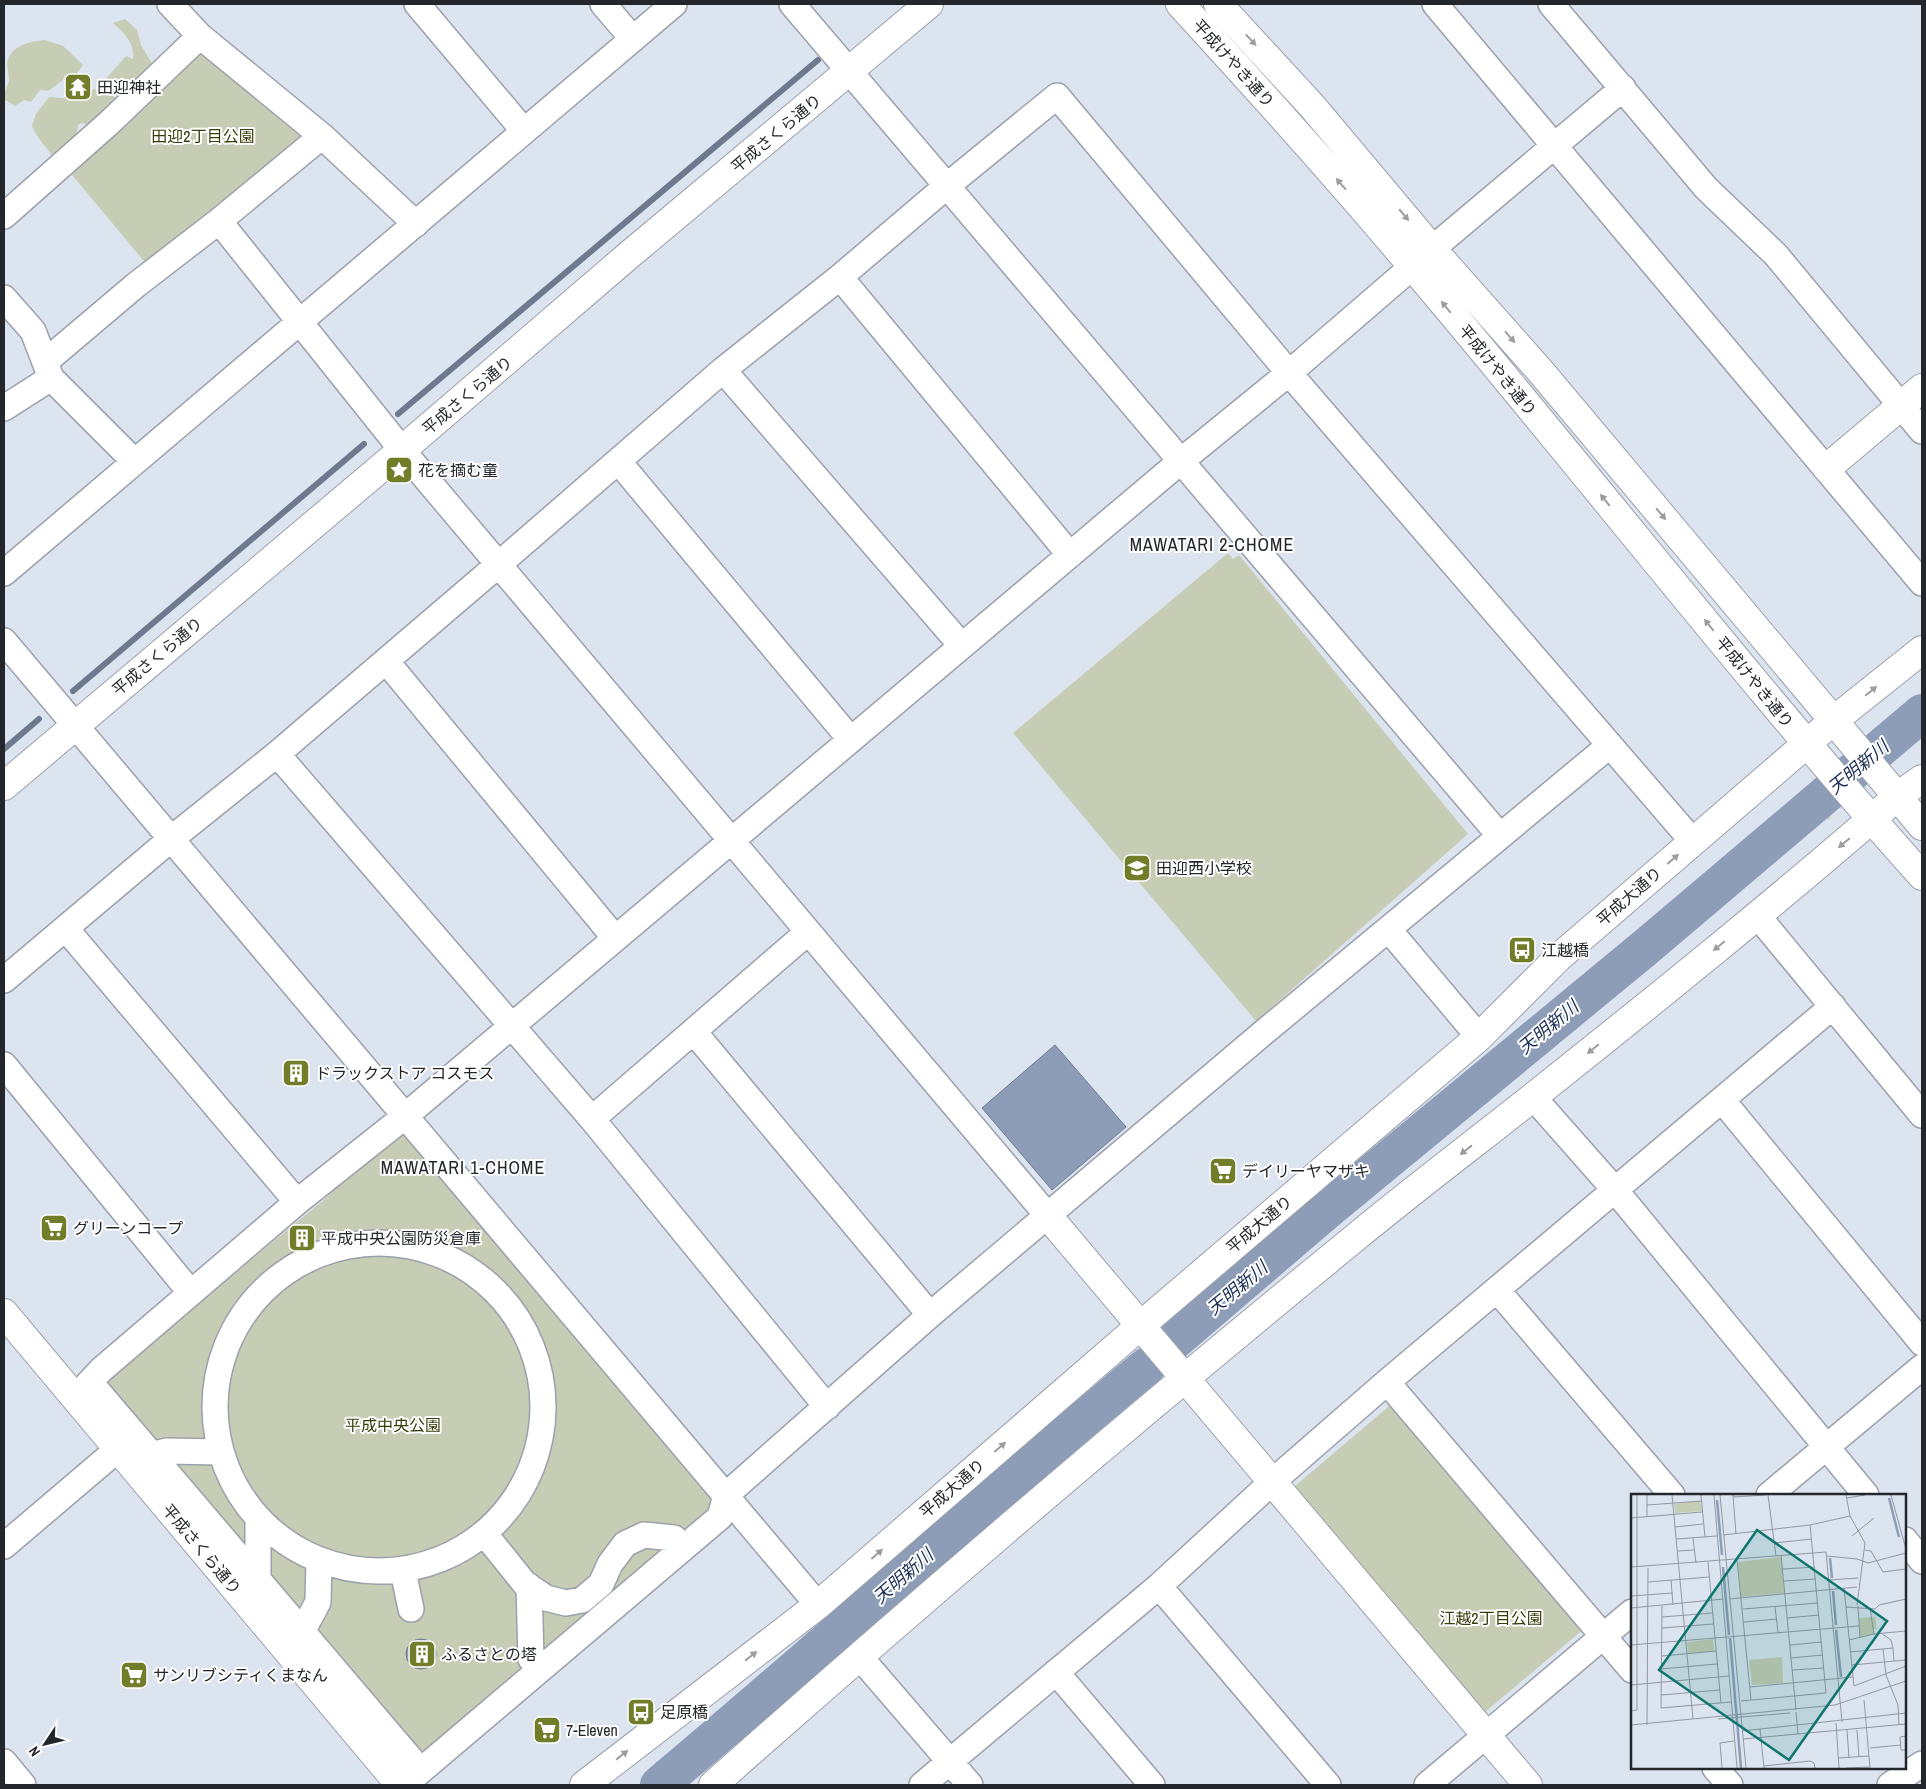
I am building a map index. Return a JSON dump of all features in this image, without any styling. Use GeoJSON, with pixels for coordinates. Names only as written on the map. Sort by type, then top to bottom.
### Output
{"type":"FeatureCollection","features":[{"type":"Feature","properties":{"kind":"street"},"geometry":{"type":"LineString","coordinates":[[170,4],[200,36],[322,136],[416,224]]}},
{"type":"Feature","properties":{"kind":"street"},"geometry":{"type":"LineString","coordinates":[[416,4],[524,131]]}},
{"type":"Feature","properties":{"kind":"street"},"geometry":{"type":"LineString","coordinates":[[603,4],[633,39]]}},
{"type":"Feature","properties":{"kind":"street"},"geometry":{"type":"LineString","coordinates":[[4,573],[674,4]]}},
{"type":"Feature","properties":{"kind":"street"},"geometry":{"type":"LineString","coordinates":[[792,4],[851,70],[1500,836]]}},
{"type":"Feature","properties":{"kind":"street","name":"平成さくら通り"},"geometry":{"type":"LineString","coordinates":[[4,786],[929,4]]}},
{"type":"Feature","properties":{"kind":"street","name":"平成けやき通り"},"geometry":{"type":"LineString","coordinates":[[1180,4],[1245,75],[1423,258],[1542,373],[1898,796]]}},
{"type":"Feature","properties":{"kind":"street","name":"平成けやき通り"},"geometry":{"type":"LineString","coordinates":[[1218,4],[1312,106],[1423,258],[1806,744],[1871,819]]}},
{"type":"Feature","properties":{"kind":"street"},"geometry":{"type":"LineString","coordinates":[[1435,4],[1922,583]]}},
{"type":"Feature","properties":{"kind":"street"},"geometry":{"type":"LineString","coordinates":[[1551,4],[1706,188],[1776,255],[1922,431]]}},
{"type":"Feature","properties":{"kind":"street"},"geometry":{"type":"LineString","coordinates":[[4,216],[109,123],[200,36]]}},
{"type":"Feature","properties":{"kind":"street"},"geometry":{"type":"LineString","coordinates":[[408,1774],[302,1632],[258,1580],[151,1455],[85,1393],[101,1370],[297,1202],[404,1117],[1181,461],[1289,373],[1623,88]]}},
{"type":"Feature","properties":{"kind":"street"},"geometry":{"type":"LineString","coordinates":[[4,980],[171,839],[277,754],[498,566],[723,370],[840,277],[1057,96],[1289,373],[1683,830]]}},
{"type":"Feature","properties":{"kind":"street"},"geometry":{"type":"LineString","coordinates":[[4,408],[48,370],[136,285],[220,221],[322,136]]}},
{"type":"Feature","properties":{"kind":"street"},"geometry":{"type":"LineString","coordinates":[[220,221],[402,450],[498,566],[1528,1785]]}},
{"type":"Feature","properties":{"kind":"street"},"geometry":{"type":"LineString","coordinates":[[840,277],[1070,555]]}},
{"type":"Feature","properties":{"kind":"street"},"geometry":{"type":"LineString","coordinates":[[4,298],[33,330],[48,370],[134,461]]}},
{"type":"Feature","properties":{"kind":"street"},"geometry":{"type":"LineString","coordinates":[[723,370],[962,646]]}},
{"type":"Feature","properties":{"kind":"street"},"geometry":{"type":"LineString","coordinates":[[1827,468],[1922,388]]}},
{"type":"Feature","properties":{"kind":"street"},"geometry":{"type":"LineString","coordinates":[[618,461],[850,740]]}},
{"type":"Feature","properties":{"kind":"street"},"geometry":{"type":"LineString","coordinates":[[4,641],[404,1117],[535,1278],[726,1494],[818,1605]]}},
{"type":"Feature","properties":{"kind":"street","name":"平成大通り"},"geometry":{"type":"LineString","coordinates":[[584,1785],[818,1605],[1144,1331],[1479,1037],[1558,958],[1833,721],[1922,650]]}},
{"type":"Feature","properties":{"kind":"street"},"geometry":{"type":"LineString","coordinates":[[386,661],[615,938]]}},
{"type":"Feature","properties":{"kind":"street"},"geometry":{"type":"LineString","coordinates":[[408,1774],[720,1517],[726,1494],[930,1315],[1263,1033],[1610,746]]}},
{"type":"Feature","properties":{"kind":"street"},"geometry":{"type":"LineString","coordinates":[[277,754],[510,1027],[592,1119],[827,1407]]}},
{"type":"Feature","properties":{"kind":"street"},"geometry":{"type":"LineString","coordinates":[[713,1785],[1180,1374],[1534,1097],[1757,915],[1898,796],[1922,779]]}},
{"type":"Feature","properties":{"kind":"street"},"geometry":{"type":"LineString","coordinates":[[1898,796],[1922,826]]}},
{"type":"Feature","properties":{"kind":"street"},"geometry":{"type":"LineString","coordinates":[[1871,819],[1922,876]]}},
{"type":"Feature","properties":{"kind":"street"},"geometry":{"type":"LineString","coordinates":[[1757,915],[1922,1115]]}},
{"type":"Feature","properties":{"kind":"street"},"geometry":{"type":"LineString","coordinates":[[66,928],[297,1202]]}},
{"type":"Feature","properties":{"kind":"street"},"geometry":{"type":"LineString","coordinates":[[1388,930],[1479,1037]]}},
{"type":"Feature","properties":{"kind":"street"},"geometry":{"type":"LineString","coordinates":[[592,1119],[808,932]]}},
{"type":"Feature","properties":{"kind":"street"},"geometry":{"type":"LineString","coordinates":[[922,1785],[1159,1586],[1272,1482],[1387,1382],[1833,1006]]}},
{"type":"Feature","properties":{"kind":"street"},"geometry":{"type":"LineString","coordinates":[[694,1032],[930,1315]]}},
{"type":"Feature","properties":{"kind":"street"},"geometry":{"type":"LineString","coordinates":[[4,1065],[191,1293]]}},
{"type":"Feature","properties":{"kind":"street"},"geometry":{"type":"LineString","coordinates":[[1534,1097],[1615,1190],[1865,1494]]}},
{"type":"Feature","properties":{"kind":"street"},"geometry":{"type":"LineString","coordinates":[[1722,1100],[1922,1343]]}},
{"type":"Feature","properties":{"kind":"street"},"geometry":{"type":"LineString","coordinates":[[398,1243],[448,1257],[491,1287],[523,1328],[541,1377],[542,1429],[528,1479],[499,1522],[457,1553],[403,1571],[346,1570],[293,1549],[258,1518],[250,1511],[222,1460],[213,1404],[224,1348],[253,1298],[297,1262],[346,1245],[398,1243]]}},
{"type":"Feature","properties":{"kind":"street"},"geometry":{"type":"LineString","coordinates":[[1497,1290],[1671,1494]]}},
{"type":"Feature","properties":{"kind":"street","name":"平成さくら通り"},"geometry":{"type":"LineString","coordinates":[[4,1313],[85,1393],[118,1449],[408,1774]]}},
{"type":"Feature","properties":{"kind":"street"},"geometry":{"type":"LineString","coordinates":[[1770,1494],[1922,1367]]}},
{"type":"Feature","properties":{"kind":"street"},"geometry":{"type":"LineString","coordinates":[[1387,1382],[1631,1669]]}},
{"type":"Feature","properties":{"kind":"street"},"geometry":{"type":"LineString","coordinates":[[4,1544],[118,1449]]}},
{"type":"Feature","properties":{"kind":"street"},"geometry":{"type":"LineString","coordinates":[[151,1455],[167,1451],[221,1452]]}},
{"type":"Feature","properties":{"kind":"street"},"geometry":{"type":"LineString","coordinates":[[408,1774],[531,1659],[717,1501],[703,1480]]}},
{"type":"Feature","properties":{"kind":"street"},"geometry":{"type":"LineString","coordinates":[[258,1518],[258,1580]]}},
{"type":"Feature","properties":{"kind":"street"},"geometry":{"type":"LineString","coordinates":[[484,1533],[529,1586],[546,1598],[566,1603],[582,1600],[601,1584],[610,1564],[625,1544],[644,1535],[674,1538]]}},
{"type":"Feature","properties":{"kind":"street"},"geometry":{"type":"LineString","coordinates":[[1906,1541],[1922,1561]]}},
{"type":"Feature","properties":{"kind":"street"},"geometry":{"type":"LineString","coordinates":[[302,1632],[318,1602],[319,1560]]}},
{"type":"Feature","properties":{"kind":"street"},"geometry":{"type":"LineString","coordinates":[[403,1571],[411,1609]]}},
{"type":"Feature","properties":{"kind":"street"},"geometry":{"type":"LineString","coordinates":[[529,1586],[531,1659]]}},
{"type":"Feature","properties":{"kind":"street"},"geometry":{"type":"LineString","coordinates":[[1159,1586],[1328,1785]]}},
{"type":"Feature","properties":{"kind":"street"},"geometry":{"type":"LineString","coordinates":[[1427,1785],[1631,1613]]}},
{"type":"Feature","properties":{"kind":"street"},"geometry":{"type":"LineString","coordinates":[[859,1656],[970,1785]]}},
{"type":"Feature","properties":{"kind":"street"},"geometry":{"type":"LineString","coordinates":[[1056,1672],[1152,1785]]}},
{"type":"Feature","properties":{"kind":"street"},"geometry":{"type":"LineString","coordinates":[[4,1762],[23,1785]]}},
{"type":"Feature","properties":{"kind":"street"},"geometry":{"type":"LineString","coordinates":[[1716,1769],[1730,1785]]}},
{"type":"Feature","properties":{"kind":"green space"},"geometry":{"type":"Polygon","coordinates":[[[125,19],[137,30],[141,45],[155,68],[123,102],[115,93],[105,87],[104,81],[126,56],[133,59],[131,43],[113,23],[125,19]]]}},
{"type":"Feature","properties":{"kind":"green space","name":"田迎2丁目公園"},"geometry":{"type":"Polygon","coordinates":[[[200,36],[322,136],[153,272],[63,164],[200,36]]]}},
{"type":"Feature","properties":{"kind":"green space"},"geometry":{"type":"Polygon","coordinates":[[[45,40],[63,46],[83,65],[74,77],[65,75],[62,81],[48,91],[40,90],[31,102],[24,100],[15,106],[4,99],[9,80],[7,64],[10,54],[18,47],[34,41],[45,40]]]}},
{"type":"Feature","properties":{"kind":"green space"},"geometry":{"type":"Polygon","coordinates":[[[104,89],[115,97],[119,108],[94,126],[81,123],[78,125],[75,141],[55,160],[32,126],[36,114],[49,97],[76,99],[80,90],[104,89]]]}},
{"type":"Feature","properties":{"kind":"green space"},"geometry":{"type":"Polygon","coordinates":[[[1228,553],[1233,559],[1239,555],[1468,834],[1256,1021],[1013,733],[1228,553]]]}},
{"type":"Feature","properties":{"kind":"green space"},"geometry":{"type":"Polygon","coordinates":[[[1879,725],[1902,746],[1902,753],[1882,757],[1869,742],[1872,730],[1879,725]]]}},
{"type":"Feature","properties":{"kind":"green space"},"geometry":{"type":"Polygon","coordinates":[[[1823,786],[1835,798],[1829,820],[1802,791],[1823,786]]]}},
{"type":"Feature","properties":{"kind":"green space","name":"平成中央公園"},"geometry":{"type":"Polygon","coordinates":[[[406,1132],[721,1501],[415,1764],[95,1388],[325,1199],[343,1180],[363,1167],[406,1132]]]}},
{"type":"Feature","properties":{"kind":"green space","name":"江越2丁目公園"},"geometry":{"type":"Polygon","coordinates":[[[1394,1402],[1585,1628],[1485,1712],[1295,1486],[1394,1402]]]}},
{"type":"Feature","properties":{"kind":"water"},"geometry":{"type":"Polygon","coordinates":[[[1055,1045],[1126,1127],[1052,1190],[982,1108],[1055,1045]]]}},
{"type":"Feature","properties":{"kind":"water"},"geometry":{"type":"Polygon","coordinates":[[[421,1639],[427,1640],[435,1648],[435,1660],[427,1668],[421,1669],[415,1668],[407,1660],[406,1654],[407,1648],[415,1640],[421,1639]]]}},
{"type":"Feature","properties":{"kind":"waterway"},"geometry":{"type":"LineString","coordinates":[[398,414],[818,60]]}},
{"type":"Feature","properties":{"kind":"waterway"},"geometry":{"type":"LineString","coordinates":[[73,691],[364,444]]}},
{"type":"Feature","properties":{"kind":"waterway","name":"天明新川"},"geometry":{"type":"LineString","coordinates":[[1173,1342],[1326,1211],[1646,947],[1922,713]]}},
{"type":"Feature","properties":{"kind":"waterway"},"geometry":{"type":"LineString","coordinates":[[4,749],[39,719]]}},
{"type":"Feature","properties":{"kind":"waterway","name":"天明新川"},"geometry":{"type":"LineString","coordinates":[[659,1785],[1147,1366]]}},
{"type":"Feature","properties":{"kind":"place","name":"田迎神社"},"geometry":{"type":"Point","coordinates":[78,87]}},
{"type":"Feature","properties":{"kind":"place","name":"花を摘む童"},"geometry":{"type":"Point","coordinates":[399,470]}},
{"type":"Feature","properties":{"kind":"place","name":"田迎西小学校"},"geometry":{"type":"Point","coordinates":[1137,868]}},
{"type":"Feature","properties":{"kind":"place","name":"江越橋"},"geometry":{"type":"Point","coordinates":[1522,950]}},
{"type":"Feature","properties":{"kind":"place","name":"ドラックストア コスモス"},"geometry":{"type":"Point","coordinates":[296,1073]}},
{"type":"Feature","properties":{"kind":"place","name":"デイリーヤマザキ"},"geometry":{"type":"Point","coordinates":[1223,1171]}},
{"type":"Feature","properties":{"kind":"place","name":"グリーンコープ"},"geometry":{"type":"Point","coordinates":[54,1228]}},
{"type":"Feature","properties":{"kind":"place","name":"平成中央公園防災倉庫"},"geometry":{"type":"Point","coordinates":[302,1238]}},
{"type":"Feature","properties":{"kind":"place","name":"ふるさとの塔"},"geometry":{"type":"Point","coordinates":[422,1654]}},
{"type":"Feature","properties":{"kind":"place","name":"サンリブシティくまなん"},"geometry":{"type":"Point","coordinates":[134,1675]}},
{"type":"Feature","properties":{"kind":"place","name":"足原橋"},"geometry":{"type":"Point","coordinates":[641,1712]}},
{"type":"Feature","properties":{"kind":"place","name":"7-Eleven"},"geometry":{"type":"Point","coordinates":[547,1730]}},
{"type":"Feature","properties":{"kind":"district","name":"MAWATARI 2-CHOME"},"geometry":{"type":"Point","coordinates":[1212,544]}},
{"type":"Feature","properties":{"kind":"district","name":"MAWATARI 1-CHOME"},"geometry":{"type":"Point","coordinates":[463,1167]}}]}
